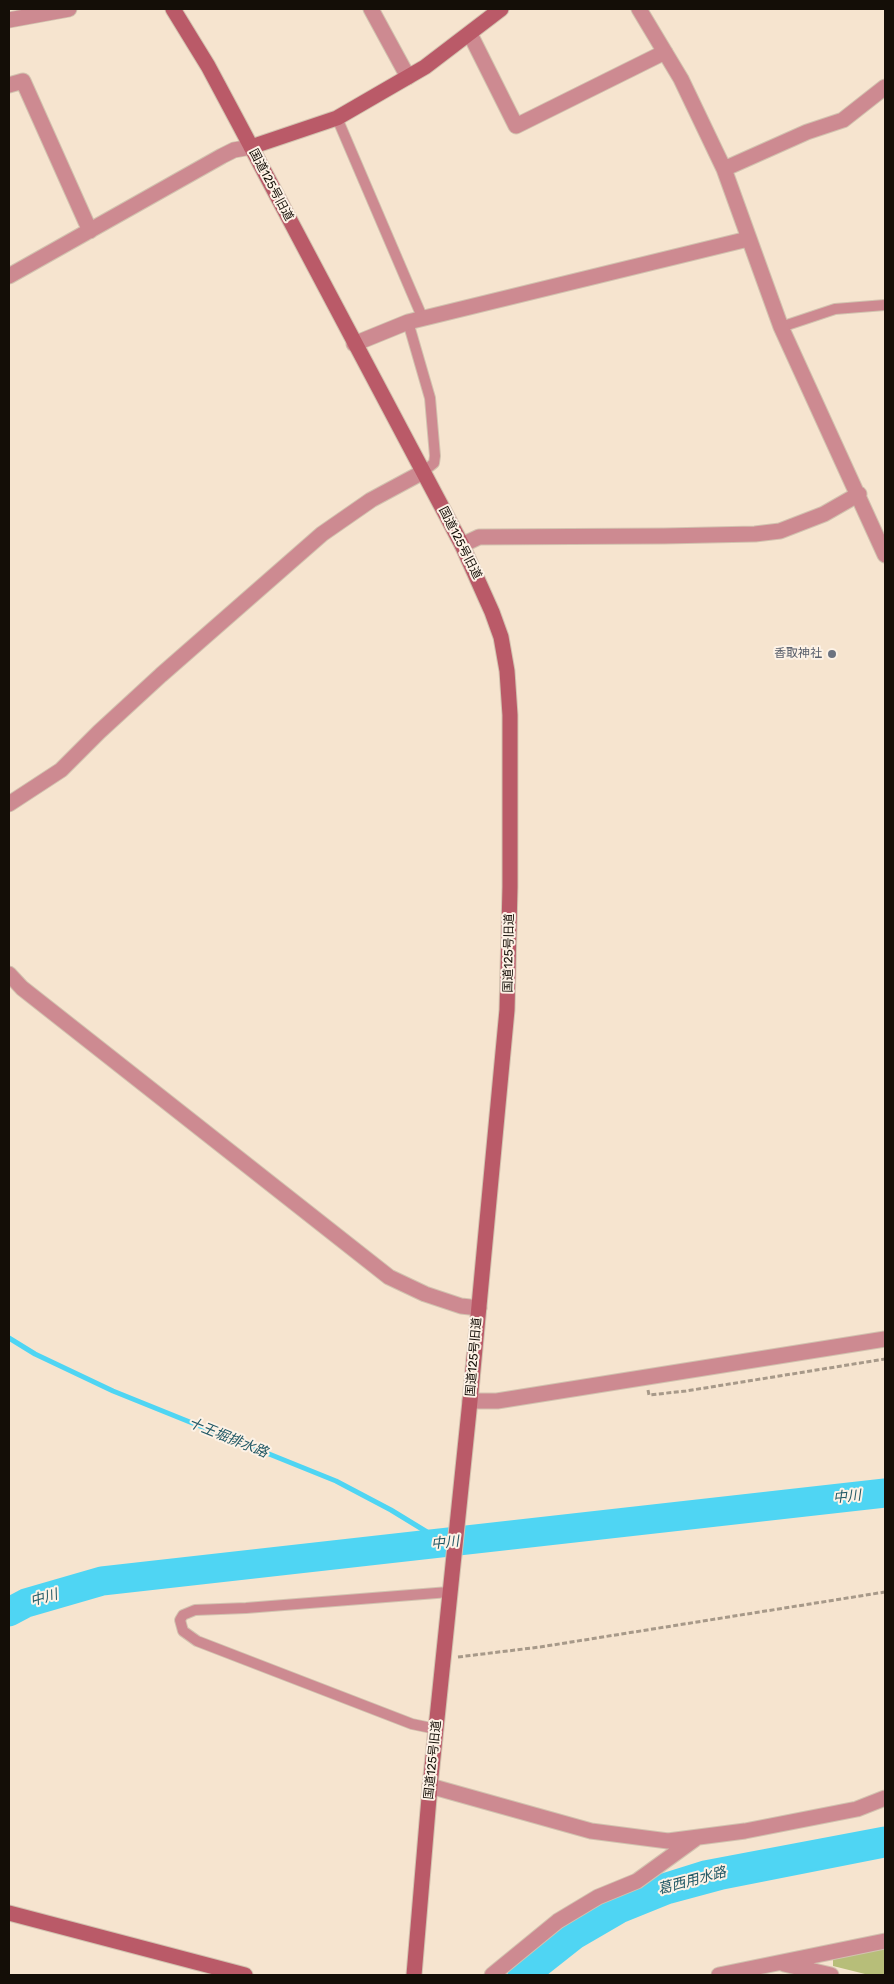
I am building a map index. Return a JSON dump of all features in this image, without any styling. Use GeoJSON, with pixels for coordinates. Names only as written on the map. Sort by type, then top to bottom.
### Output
{"type":"FeatureCollection","features":[{"type":"Feature","properties":{"kind":"street"},"geometry":{"type":"LineString","coordinates":[[9,20],[69,9]]}},
{"type":"Feature","properties":{"kind":"street","name":"国道125号旧道"},"geometry":{"type":"LineString","coordinates":[[173,9],[208,66],[462,545],[489,604],[501,637],[507,671],[510,715],[510,887],[507,1010],[470,1401],[430,1786],[414,1975]]}},
{"type":"Feature","properties":{"kind":"street"},"geometry":{"type":"LineString","coordinates":[[371,9],[408,77]]}},
{"type":"Feature","properties":{"kind":"street"},"geometry":{"type":"LineString","coordinates":[[9,276],[234,150],[251,147],[337,118],[408,77],[470,34],[501,9]]}},
{"type":"Feature","properties":{"kind":"street"},"geometry":{"type":"LineString","coordinates":[[639,9],[681,79],[724,169],[781,327],[859,494],[885,555]]}},
{"type":"Feature","properties":{"kind":"street"},"geometry":{"type":"LineString","coordinates":[[470,34],[516,126],[665,52]]}},
{"type":"Feature","properties":{"kind":"street"},"geometry":{"type":"LineString","coordinates":[[9,84],[23,81],[90,231]]}},
{"type":"Feature","properties":{"kind":"street"},"geometry":{"type":"LineString","coordinates":[[724,169],[806,132],[844,120],[885,88]]}},
{"type":"Feature","properties":{"kind":"street"},"geometry":{"type":"LineString","coordinates":[[354,344],[416,321],[748,239]]}},
{"type":"Feature","properties":{"kind":"street"},"geometry":{"type":"LineString","coordinates":[[9,804],[61,770],[162,674],[322,534],[371,500],[423,472]]}},
{"type":"Feature","properties":{"kind":"street"},"geometry":{"type":"LineString","coordinates":[[462,545],[479,537],[664,536],[755,534],[780,531],[824,514],[859,494]]}},
{"type":"Feature","properties":{"kind":"street"},"geometry":{"type":"LineString","coordinates":[[9,974],[22,988],[389,1277],[425,1294],[461,1306],[479,1308]]}},
{"type":"Feature","properties":{"kind":"street"},"geometry":{"type":"LineString","coordinates":[[470,1401],[497,1401],[885,1339]]}},
{"type":"Feature","properties":{"kind":"street"},"geometry":{"type":"LineString","coordinates":[[430,1786],[591,1831],[668,1841],[745,1831],[857,1809],[885,1798]]}},
{"type":"Feature","properties":{"kind":"street"},"geometry":{"type":"LineString","coordinates":[[492,1975],[558,1921],[598,1898],[637,1881],[698,1837]]}},
{"type":"Feature","properties":{"kind":"street"},"geometry":{"type":"LineString","coordinates":[[9,1913],[245,1975]]}},
{"type":"Feature","properties":{"kind":"street"},"geometry":{"type":"LineString","coordinates":[[719,1975],[885,1940]]}},
{"type":"Feature","properties":{"kind":"street"},"geometry":{"type":"LineString","coordinates":[[781,1963],[831,1975]]}},
{"type":"Feature","properties":{"kind":"lane"},"geometry":{"type":"LineString","coordinates":[[337,118],[416,321],[430,398],[435,456],[434,463],[423,472]]}},
{"type":"Feature","properties":{"kind":"lane"},"geometry":{"type":"LineString","coordinates":[[781,327],[835,309],[885,305]]}},
{"type":"Feature","properties":{"kind":"lane"},"geometry":{"type":"LineString","coordinates":[[436,1729],[412,1724],[197,1641],[183,1630],[180,1620],[183,1615],[196,1610],[246,1608],[450,1587]]}},
{"type":"Feature","properties":{"kind":"path"},"geometry":{"type":"LineString","coordinates":[[646,1378],[649,1395],[885,1359]]}},
{"type":"Feature","properties":{"kind":"path"},"geometry":{"type":"LineString","coordinates":[[455,1658],[540,1647],[885,1592]]}},
{"type":"Feature","properties":{"kind":"green space"},"geometry":{"type":"Polygon","coordinates":[[[885,1948],[885,1975],[869,1975],[833,1966],[833,1959],[885,1948]]]}},
{"type":"Feature","properties":{"kind":"waterway","name":"十王堀排水路"},"geometry":{"type":"LineString","coordinates":[[9,1338],[35,1354],[113,1391],[336,1481],[391,1510],[445,1543]]}},
{"type":"Feature","properties":{"kind":"waterway","name":"十王堀排水路"},"geometry":{"type":"LineString","coordinates":[[9,1612],[26,1603],[102,1581],[885,1493]]}},
{"type":"Feature","properties":{"kind":"waterway","name":"葛西用水路"},"geometry":{"type":"LineString","coordinates":[[522,1975],[551,1950],[602,1916],[654,1891],[705,1875],[885,1841]]}},
{"type":"Feature","properties":{"kind":"waterway"},"geometry":{"type":"LineString","coordinates":[[543,1975],[581,1945],[624,1920],[671,1901],[723,1887],[885,1855]]}},
{"type":"Feature","properties":{"kind":"place","name":"香取神社"},"geometry":{"type":"Point","coordinates":[832,654]}},
{"type":"Feature","properties":{"kind":"water label","name":"中川"},"geometry":{"type":"Point","coordinates":[847,1497]}},
{"type":"Feature","properties":{"kind":"water label","name":"中川"},"geometry":{"type":"Point","coordinates":[445,1543]}},
{"type":"Feature","properties":{"kind":"water label","name":"中川"},"geometry":{"type":"Point","coordinates":[44,1598]}}]}
